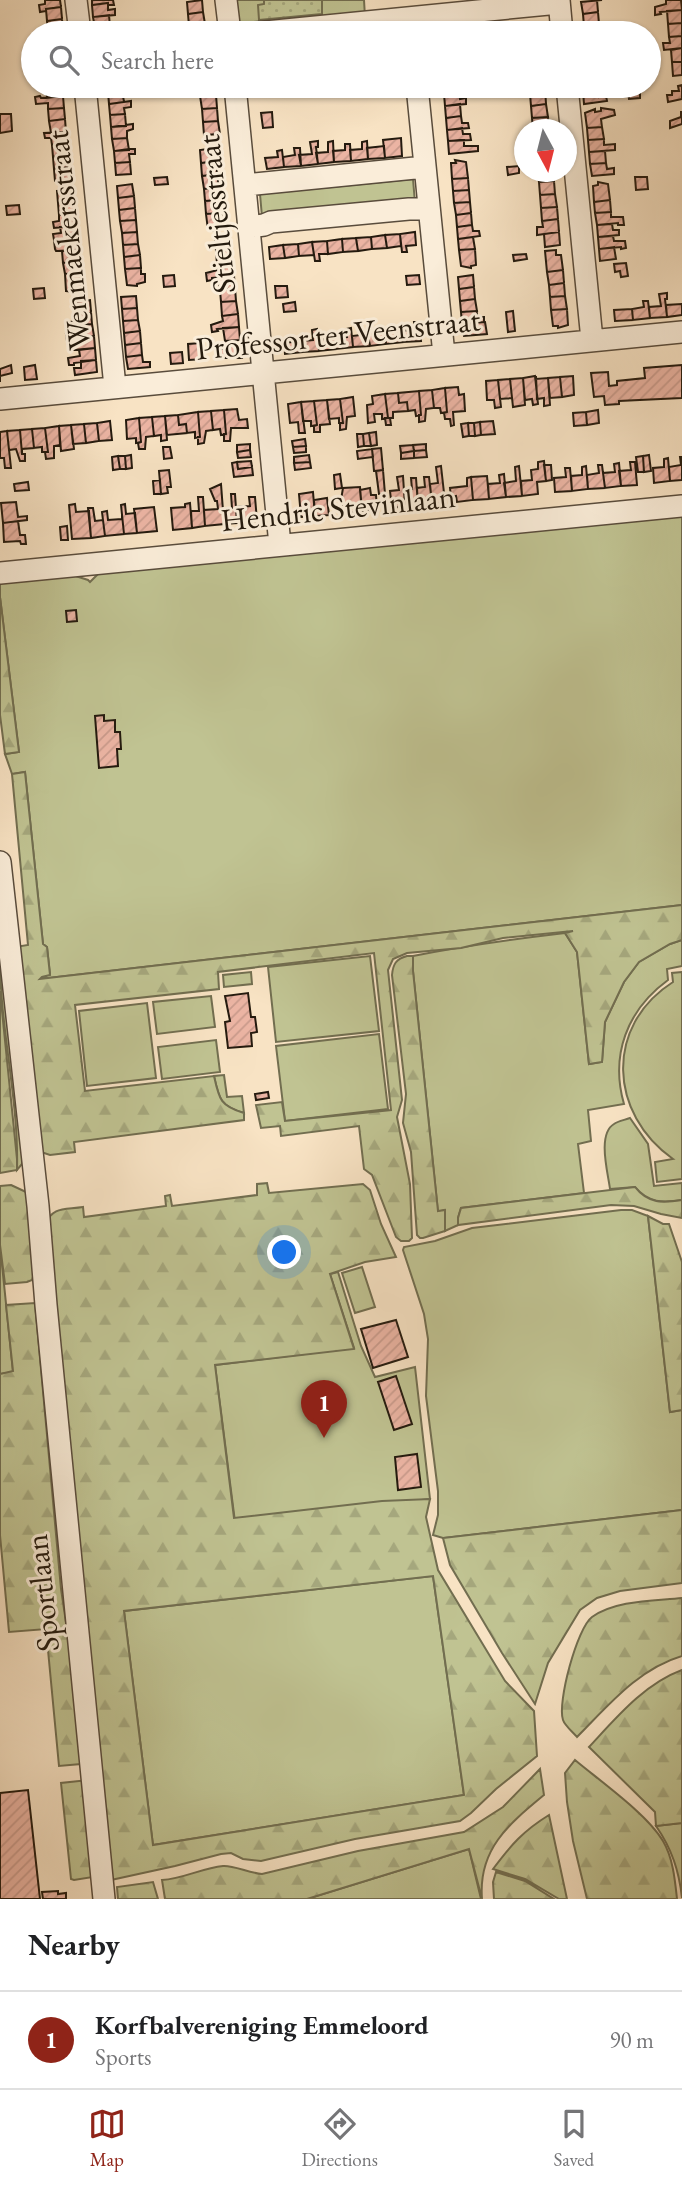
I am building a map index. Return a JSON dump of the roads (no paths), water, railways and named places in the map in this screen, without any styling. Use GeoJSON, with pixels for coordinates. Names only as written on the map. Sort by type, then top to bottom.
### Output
{"type":"FeatureCollection","features":[{"type":"Feature","properties":{"kind":"street"},"geometry":{"type":"LineString","coordinates":[[76,0],[79,21]]}},
{"type":"Feature","properties":{"kind":"street"},"geometry":{"type":"LineString","coordinates":[[226,0],[229,21]]}},
{"type":"Feature","properties":{"kind":"street"},"geometry":{"type":"LineString","coordinates":[[442,21],[559,2],[561,21]]}},
{"type":"Feature","properties":{"kind":"street","name":"Wenmaekersstraat"},"geometry":{"type":"LineString","coordinates":[[86,98],[115,387]]}},
{"type":"Feature","properties":{"kind":"street","name":"Stieltjesstraat"},"geometry":{"type":"LineString","coordinates":[[236,98],[281,545]]}},
{"type":"Feature","properties":{"kind":"street"},"geometry":{"type":"LineString","coordinates":[[418,98],[444,355]]}},
{"type":"Feature","properties":{"kind":"street"},"geometry":{"type":"LineString","coordinates":[[568,98],[592,340]]}},
{"type":"Feature","properties":{"kind":"street"},"geometry":{"type":"LineString","coordinates":[[245,185],[425,167]]}},
{"type":"Feature","properties":{"kind":"street"},"geometry":{"type":"LineString","coordinates":[[249,227],[284,220],[429,209]]}},
{"type":"Feature","properties":{"kind":"street","name":"Professor ter Veenstraat"},"geometry":{"type":"LineString","coordinates":[[0,399],[682,332]]}},
{"type":"Feature","properties":{"kind":"street","name":"Hendric Stevinlaan"},"geometry":{"type":"LineString","coordinates":[[0,573],[682,506]]}},
{"type":"Feature","properties":{"kind":"street","name":"Sportlaan"},"geometry":{"type":"LineString","coordinates":[[0,862],[4,948],[38,1206],[104,1899]]}},
{"type":"Feature","properties":{"kind":"place","name":"Korfbalvereniging Emmeloord"},"geometry":{"type":"Point","coordinates":[324,1438]}}]}
